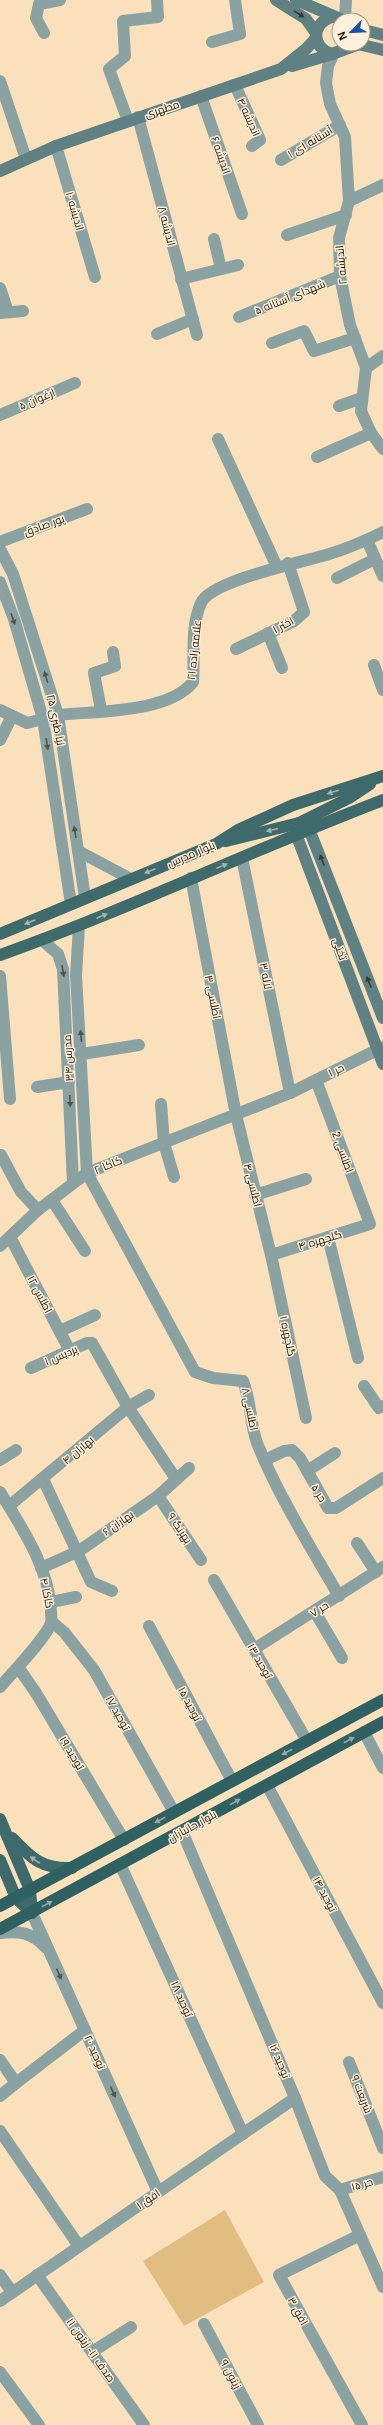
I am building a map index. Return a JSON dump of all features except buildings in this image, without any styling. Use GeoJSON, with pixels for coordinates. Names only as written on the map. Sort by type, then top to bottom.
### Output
{"type":"FeatureCollection","features":[{"type":"Feature","properties":{"kind":"highway","name":"بلوار جانبازان"},"geometry":{"type":"LineString","coordinates":[[0,1906],[383,1700]]}},
{"type":"Feature","properties":{"kind":"highway","name":"بلوار جانبازان"},"geometry":{"type":"LineString","coordinates":[[0,1929],[383,1722]]}},
{"type":"Feature","properties":{"kind":"main road"},"geometry":{"type":"LineString","coordinates":[[276,0],[306,19],[323,50],[333,53]]}},
{"type":"Feature","properties":{"kind":"main road"},"geometry":{"type":"LineString","coordinates":[[296,0],[331,15]]}},
{"type":"Feature","properties":{"kind":"main road","name":"مطهری"},"geometry":{"type":"LineString","coordinates":[[0,171],[56,146],[281,69],[306,49],[316,35],[320,24],[331,21]]}},
{"type":"Feature","properties":{"kind":"main road"},"geometry":{"type":"LineString","coordinates":[[371,34],[383,35]]}},
{"type":"Feature","properties":{"kind":"main road"},"geometry":{"type":"LineString","coordinates":[[371,47],[383,50]]}},
{"type":"Feature","properties":{"kind":"main road"},"geometry":{"type":"LineString","coordinates":[[281,69],[333,53]]}},
{"type":"Feature","properties":{"kind":"main road"},"geometry":{"type":"LineString","coordinates":[[216,844],[301,829],[382,776]]}},
{"type":"Feature","properties":{"kind":"main road","name":"بلوار مدرس"},"geometry":{"type":"LineString","coordinates":[[0,934],[216,844],[238,830],[293,805],[382,776]]}},
{"type":"Feature","properties":{"kind":"main road","name":"بلوار مدرس"},"geometry":{"type":"LineString","coordinates":[[0,955],[79,926],[242,858],[301,829],[383,800]]}},
{"type":"Feature","properties":{"kind":"main road","name":"تختی"},"geometry":{"type":"LineString","coordinates":[[301,829],[383,1018]]}},
{"type":"Feature","properties":{"kind":"main road","name":"تختی"},"geometry":{"type":"LineString","coordinates":[[301,829],[380,1048],[383,1064]]}},
{"type":"Feature","properties":{"kind":"main road"},"geometry":{"type":"LineString","coordinates":[[0,1819],[30,1890],[32,1913]]}},
{"type":"Feature","properties":{"kind":"main road"},"geometry":{"type":"LineString","coordinates":[[6,1832],[26,1854],[41,1864],[54,1868],[72,1868]]}},
{"type":"Feature","properties":{"kind":"main road"},"geometry":{"type":"LineString","coordinates":[[0,1860],[16,1898],[32,1913]]}},
{"type":"Feature","properties":{"kind":"street"},"geometry":{"type":"LineString","coordinates":[[44,33],[36,18],[39,4],[60,0]]}},
{"type":"Feature","properties":{"kind":"street","name":"اندیشه ۸"},"geometry":{"type":"LineString","coordinates":[[157,0],[158,17],[123,20],[125,56],[109,70],[133,119],[197,335]]}},
{"type":"Feature","properties":{"kind":"street"},"geometry":{"type":"LineString","coordinates":[[212,42],[240,34],[235,0]]}},
{"type":"Feature","properties":{"kind":"street"},"geometry":{"type":"LineString","coordinates":[[342,12],[346,0]]}},
{"type":"Feature","properties":{"kind":"street","name":"اندیشه ۲"},"geometry":{"type":"LineString","coordinates":[[333,53],[328,66],[326,83],[330,104],[345,137],[349,201],[339,238],[340,276],[350,324],[366,368],[361,411],[371,433],[383,449]]}},
{"type":"Feature","properties":{"kind":"street"},"geometry":{"type":"LineString","coordinates":[[0,81],[4,109],[26,159]]}},
{"type":"Feature","properties":{"kind":"street","name":"اندیشه ۴"},"geometry":{"type":"LineString","coordinates":[[235,85],[260,140],[252,146]]}},
{"type":"Feature","properties":{"kind":"street","name":"اندیشه ۶"},"geometry":{"type":"LineString","coordinates":[[201,96],[242,214]]}},
{"type":"Feature","properties":{"kind":"street","name":"آستانه ای ۱"},"geometry":{"type":"LineString","coordinates":[[281,160],[340,125]]}},
{"type":"Feature","properties":{"kind":"street","name":"اندیشه ۱۰"},"geometry":{"type":"LineString","coordinates":[[56,146],[95,277]]}},
{"type":"Feature","properties":{"kind":"street"},"geometry":{"type":"LineString","coordinates":[[349,201],[383,185]]}},
{"type":"Feature","properties":{"kind":"street"},"geometry":{"type":"LineString","coordinates":[[287,235],[346,215]]}},
{"type":"Feature","properties":{"kind":"street"},"geometry":{"type":"LineString","coordinates":[[214,239],[221,269]]}},
{"type":"Feature","properties":{"kind":"street"},"geometry":{"type":"LineString","coordinates":[[181,280],[238,265]]}},
{"type":"Feature","properties":{"kind":"street","name":"شهدای آستانه ۵"},"geometry":{"type":"LineString","coordinates":[[239,317],[340,276]]}},
{"type":"Feature","properties":{"kind":"street"},"geometry":{"type":"LineString","coordinates":[[0,288],[4,312],[23,311]]}},
{"type":"Feature","properties":{"kind":"street"},"geometry":{"type":"LineString","coordinates":[[157,334],[193,319]]}},
{"type":"Feature","properties":{"kind":"street"},"geometry":{"type":"LineString","coordinates":[[272,343],[304,331],[314,351],[355,338]]}},
{"type":"Feature","properties":{"kind":"street"},"geometry":{"type":"LineString","coordinates":[[366,368],[383,356]]}},
{"type":"Feature","properties":{"kind":"street","name":"ارغوان ۵"},"geometry":{"type":"LineString","coordinates":[[0,415],[75,383]]}},
{"type":"Feature","properties":{"kind":"street"},"geometry":{"type":"LineString","coordinates":[[339,406],[362,398]]}},
{"type":"Feature","properties":{"kind":"street"},"geometry":{"type":"LineString","coordinates":[[317,457],[371,433]]}},
{"type":"Feature","properties":{"kind":"street"},"geometry":{"type":"LineString","coordinates":[[218,439],[282,565]]}},
{"type":"Feature","properties":{"kind":"street","name":"پور صادق"},"geometry":{"type":"LineString","coordinates":[[0,542],[87,509]]}},
{"type":"Feature","properties":{"kind":"street","name":"علامه زاده ۲۱"},"geometry":{"type":"LineString","coordinates":[[58,715],[146,706],[172,699],[188,688],[193,682],[193,634],[204,598],[209,593],[282,565],[327,555],[367,540],[383,532]]}},
{"type":"Feature","properties":{"kind":"street"},"geometry":{"type":"LineString","coordinates":[[367,540],[383,576]]}},
{"type":"Feature","properties":{"kind":"street","name":"نیا طبری ۲۵"},"geometry":{"type":"LineString","coordinates":[[0,549],[13,574],[58,715],[85,898]]}},
{"type":"Feature","properties":{"kind":"street"},"geometry":{"type":"LineString","coordinates":[[338,578],[375,559]]}},
{"type":"Feature","properties":{"kind":"street","name":"اختر ۱"},"geometry":{"type":"LineString","coordinates":[[236,648],[294,621],[304,612],[282,565]]}},
{"type":"Feature","properties":{"kind":"street","name":"نیا طبری ۲۵"},"geometry":{"type":"LineString","coordinates":[[0,582],[14,619],[43,719],[71,904]]}},
{"type":"Feature","properties":{"kind":"street"},"geometry":{"type":"LineString","coordinates":[[268,634],[282,668]]}},
{"type":"Feature","properties":{"kind":"street"},"geometry":{"type":"LineString","coordinates":[[101,710],[94,673],[115,666],[113,652]]}},
{"type":"Feature","properties":{"kind":"street"},"geometry":{"type":"LineString","coordinates":[[374,665],[383,690]]}},
{"type":"Feature","properties":{"kind":"street"},"geometry":{"type":"LineString","coordinates":[[0,710],[27,723],[43,719]]}},
{"type":"Feature","properties":{"kind":"street"},"geometry":{"type":"LineString","coordinates":[[0,740],[12,716]]}},
{"type":"Feature","properties":{"kind":"street"},"geometry":{"type":"LineString","coordinates":[[56,800],[70,799]]}},
{"type":"Feature","properties":{"kind":"street"},"geometry":{"type":"LineString","coordinates":[[78,851],[131,879]]}},
{"type":"Feature","properties":{"kind":"street","name":"لاله ۳"},"geometry":{"type":"LineString","coordinates":[[242,858],[290,1093]]}},
{"type":"Feature","properties":{"kind":"street","name":"اطلسی ۳"},"geometry":{"type":"LineString","coordinates":[[191,878],[236,1115]]}},
{"type":"Feature","properties":{"kind":"street","name":"مدرس ۳۴"},"geometry":{"type":"LineString","coordinates":[[79,926],[76,975],[82,1054],[87,1173]]}},
{"type":"Feature","properties":{"kind":"street","name":"مدرس ۳۴"},"geometry":{"type":"LineString","coordinates":[[42,940],[58,954],[63,969],[73,1183]]}},
{"type":"Feature","properties":{"kind":"street"},"geometry":{"type":"LineString","coordinates":[[0,976],[10,1099]]}},
{"type":"Feature","properties":{"kind":"street"},"geometry":{"type":"LineString","coordinates":[[82,1054],[139,1045]]}},
{"type":"Feature","properties":{"kind":"street","name":"حر ۱"},"geometry":{"type":"LineString","coordinates":[[236,1115],[290,1093],[380,1048]]}},
{"type":"Feature","properties":{"kind":"street","name":"اطلسی 2"},"geometry":{"type":"LineString","coordinates":[[316,1080],[370,1224]]}},
{"type":"Feature","properties":{"kind":"street"},"geometry":{"type":"LineString","coordinates":[[37,1087],[69,1082]]}},
{"type":"Feature","properties":{"kind":"street"},"geometry":{"type":"LineString","coordinates":[[161,1104],[164,1142],[174,1178]]}},
{"type":"Feature","properties":{"kind":"street","name":"کاکا ۲"},"geometry":{"type":"LineString","coordinates":[[3,1242],[38,1210],[87,1173],[236,1115]]}},
{"type":"Feature","properties":{"kind":"street","name":"اطلسی ۴"},"geometry":{"type":"LineString","coordinates":[[236,1115],[270,1255]]}},
{"type":"Feature","properties":{"kind":"street"},"geometry":{"type":"LineString","coordinates":[[1,1155],[21,1192],[38,1210]]}},
{"type":"Feature","properties":{"kind":"street","name":"اطلسی ۸"},"geometry":{"type":"LineString","coordinates":[[87,1173],[195,1372],[213,1378],[243,1381],[249,1395],[256,1441],[277,1489],[339,1596]]}},
{"type":"Feature","properties":{"kind":"street"},"geometry":{"type":"LineString","coordinates":[[255,1195],[306,1179]]}},
{"type":"Feature","properties":{"kind":"street"},"geometry":{"type":"LineString","coordinates":[[52,1200],[84,1250]]}},
{"type":"Feature","properties":{"kind":"street","name":"گلچهره ۴"},"geometry":{"type":"LineString","coordinates":[[270,1255],[370,1224]]}},
{"type":"Feature","properties":{"kind":"street"},"geometry":{"type":"LineString","coordinates":[[328,1237],[358,1358]]}},
{"type":"Feature","properties":{"kind":"street","name":"اطلس ۱۲"},"geometry":{"type":"LineString","coordinates":[[3,1242],[60,1331],[70,1351]]}},
{"type":"Feature","properties":{"kind":"street","name":"گلچهره ۱"},"geometry":{"type":"LineString","coordinates":[[270,1255],[306,1418]]}},
{"type":"Feature","properties":{"kind":"street"},"geometry":{"type":"LineString","coordinates":[[60,1331],[95,1316]]}},
{"type":"Feature","properties":{"kind":"street","name":"پردیس ۱"},"geometry":{"type":"LineString","coordinates":[[31,1368],[90,1342],[128,1407]]}},
{"type":"Feature","properties":{"kind":"street"},"geometry":{"type":"LineString","coordinates":[[364,1386],[379,1408],[383,1406]]}},
{"type":"Feature","properties":{"kind":"street","name":"بهاران ۴"},"geometry":{"type":"LineString","coordinates":[[8,1506],[43,1479],[128,1407],[148,1395]]}},
{"type":"Feature","properties":{"kind":"street"},"geometry":{"type":"LineString","coordinates":[[128,1407],[176,1479]]}},
{"type":"Feature","properties":{"kind":"street"},"geometry":{"type":"LineString","coordinates":[[0,1460],[16,1450]]}},
{"type":"Feature","properties":{"kind":"street","name":"حر ۵"},"geometry":{"type":"LineString","coordinates":[[265,1460],[284,1450],[292,1450],[300,1458],[328,1508],[336,1508],[383,1478]]}},
{"type":"Feature","properties":{"kind":"street"},"geometry":{"type":"LineString","coordinates":[[307,1471],[335,1453]]}},
{"type":"Feature","properties":{"kind":"street","name":"بهاران ۶"},"geometry":{"type":"LineString","coordinates":[[41,1568],[79,1551],[158,1496],[189,1468]]}},
{"type":"Feature","properties":{"kind":"street"},"geometry":{"type":"LineString","coordinates":[[43,1479],[79,1551],[91,1582],[112,1591]]}},
{"type":"Feature","properties":{"kind":"street","name":"کاکا ۴"},"geometry":{"type":"LineString","coordinates":[[0,1492],[32,1544],[51,1602],[52,1622],[18,1667],[0,1687]]}},
{"type":"Feature","properties":{"kind":"street","name":"بهرنگ ۹"},"geometry":{"type":"LineString","coordinates":[[158,1496],[201,1560]]}},
{"type":"Feature","properties":{"kind":"street"},"geometry":{"type":"LineString","coordinates":[[357,1543],[380,1570]]}},
{"type":"Feature","properties":{"kind":"street","name":"حر ۷"},"geometry":{"type":"LineString","coordinates":[[254,1649],[380,1570]]}},
{"type":"Feature","properties":{"kind":"street","name":"توحید ۱۳"},"geometry":{"type":"LineString","coordinates":[[214,1580],[307,1741]]}},
{"type":"Feature","properties":{"kind":"street"},"geometry":{"type":"LineString","coordinates":[[51,1602],[76,1597]]}},
{"type":"Feature","properties":{"kind":"street"},"geometry":{"type":"LineString","coordinates":[[315,1612],[342,1658]]}},
{"type":"Feature","properties":{"kind":"street","name":"توحید ۱۷"},"geometry":{"type":"LineString","coordinates":[[52,1622],[64,1632],[94,1670],[174,1812]]}},
{"type":"Feature","properties":{"kind":"street","name":"توحید ۱۵"},"geometry":{"type":"LineString","coordinates":[[149,1626],[232,1781]]}},
{"type":"Feature","properties":{"kind":"street","name":"توحید ۱۹"},"geometry":{"type":"LineString","coordinates":[[18,1667],[36,1693],[124,1840]]}},
{"type":"Feature","properties":{"kind":"street"},"geometry":{"type":"LineString","coordinates":[[364,1732],[383,1768]]}},
{"type":"Feature","properties":{"kind":"street","name":"توحید ۱۴"},"geometry":{"type":"LineString","coordinates":[[267,1785],[383,2003]]}},
{"type":"Feature","properties":{"kind":"street","name":"توحید ۱۶"},"geometry":{"type":"LineString","coordinates":[[182,1831],[295,2098],[325,2176],[340,2190],[383,2287]]}},
{"type":"Feature","properties":{"kind":"street","name":"توحید ۱۸"},"geometry":{"type":"LineString","coordinates":[[120,1864],[243,2134]]}},
{"type":"Feature","properties":{"kind":"street","name":"توحید ۲۰"},"geometry":{"type":"LineString","coordinates":[[32,1913],[158,2192]]}},
{"type":"Feature","properties":{"kind":"street"},"geometry":{"type":"LineString","coordinates":[[0,1933],[20,1931],[34,1937],[50,1953]]}},
{"type":"Feature","properties":{"kind":"street"},"geometry":{"type":"LineString","coordinates":[[0,2096],[85,2030]]}},
{"type":"Feature","properties":{"kind":"street"},"geometry":{"type":"LineString","coordinates":[[0,2060],[16,2083]]}},
{"type":"Feature","properties":{"kind":"street","name":"شریعت ۹"},"geometry":{"type":"LineString","coordinates":[[349,2062],[383,2148]]}},
{"type":"Feature","properties":{"kind":"street","name":"افق ۱"},"geometry":{"type":"LineString","coordinates":[[0,2301],[295,2098]]}},
{"type":"Feature","properties":{"kind":"street"},"geometry":{"type":"LineString","coordinates":[[0,2131],[80,2246]]}},
{"type":"Feature","properties":{"kind":"street","name":"حر ۱۵"},"geometry":{"type":"LineString","coordinates":[[340,2190],[383,2178]]}},
{"type":"Feature","properties":{"kind":"street","name":"افق ۳"},"geometry":{"type":"LineString","coordinates":[[360,2235],[279,2275],[362,2425]]}},
{"type":"Feature","properties":{"kind":"street"},"geometry":{"type":"LineString","coordinates":[[0,2275],[12,2292]]}},
{"type":"Feature","properties":{"kind":"street","name":"صدف ۱۱- زیتون ۱۱"},"geometry":{"type":"LineString","coordinates":[[37,2275],[144,2425]]}},
{"type":"Feature","properties":{"kind":"street","name":"زیتون ۹"},"geometry":{"type":"LineString","coordinates":[[204,2324],[258,2425]]}},
{"type":"Feature","properties":{"kind":"street"},"geometry":{"type":"LineString","coordinates":[[92,2352],[131,2328]]}},
{"type":"Feature","properties":{"kind":"street"},"geometry":{"type":"LineString","coordinates":[[0,2372],[39,2425]]}},
{"type":"Feature","properties":{"kind":"shaded area"},"geometry":{"type":"Polygon","coordinates":[[[225,2210],[264,2282],[184,2326],[143,2261],[225,2210]]]}}]}
